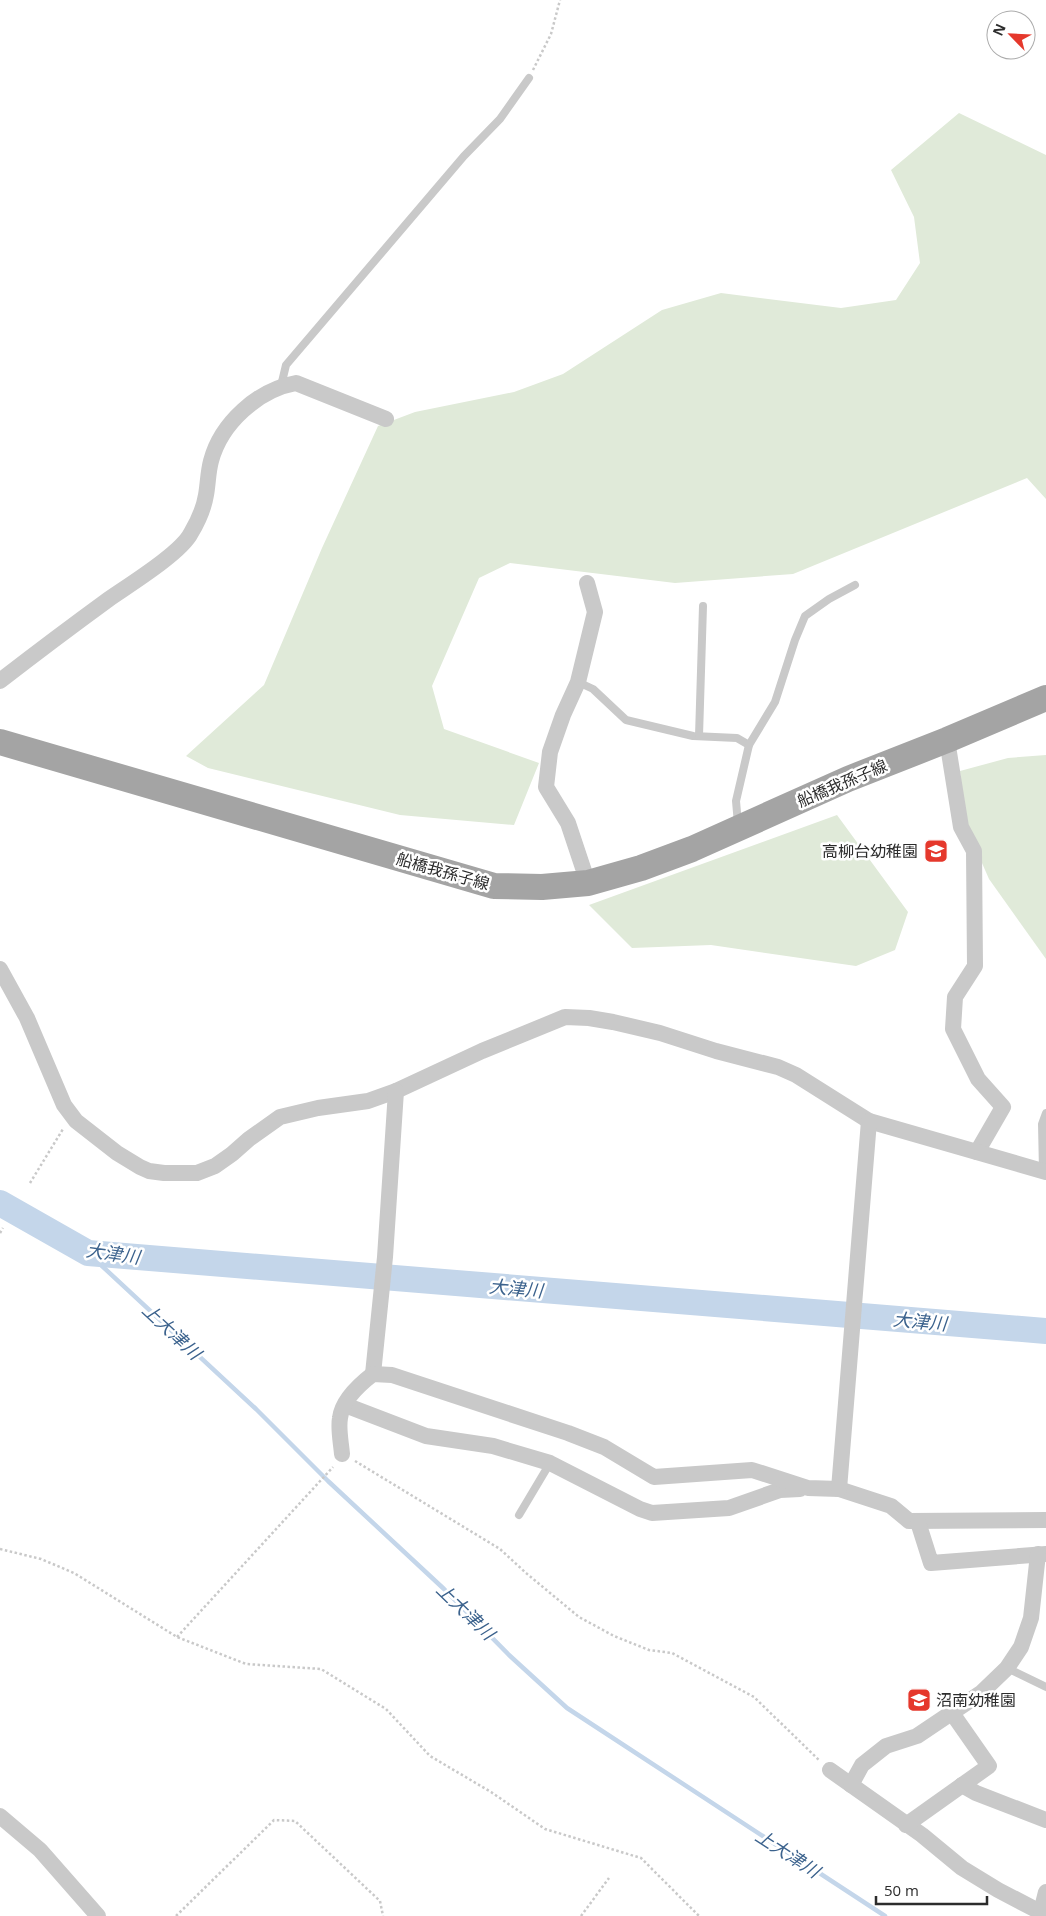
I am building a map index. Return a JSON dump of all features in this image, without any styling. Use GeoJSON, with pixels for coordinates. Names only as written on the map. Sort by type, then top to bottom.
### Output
{"type":"FeatureCollection","features":[{"type":"Feature","properties":{"kind":"main road","name":"船橋我孫子線"},"geometry":{"type":"LineString","coordinates":[[0,742],[494,886],[542,887],[588,883],[641,868],[692,849],[848,779],[1046,698]]}},
{"type":"Feature","properties":{"kind":"street"},"geometry":{"type":"LineString","coordinates":[[0,681],[52,639],[168,557],[190,535],[206,498],[211,461],[218,441],[238,416],[256,399],[281,386],[296,384],[386,419]]}},
{"type":"Feature","properties":{"kind":"street"},"geometry":{"type":"LineString","coordinates":[[587,583],[595,612],[578,682],[563,715],[550,752],[546,787],[568,823],[588,883]]}},
{"type":"Feature","properties":{"kind":"street"},"geometry":{"type":"LineString","coordinates":[[947,740],[961,827],[974,850],[975,966],[955,997],[953,1029],[978,1079],[1003,1107],[977,1152]]}},
{"type":"Feature","properties":{"kind":"street"},"geometry":{"type":"LineString","coordinates":[[0,970],[27,1018],[64,1105],[72,1116],[117,1153],[140,1167],[164,1174],[196,1173],[215,1166],[280,1117],[318,1108],[368,1100],[396,1091],[482,1051],[565,1017],[613,1022],[660,1033],[716,1051],[778,1067],[796,1075],[869,1122],[1045,1171]]}},
{"type":"Feature","properties":{"kind":"street"},"geometry":{"type":"LineString","coordinates":[[373,1374],[396,1091]]}},
{"type":"Feature","properties":{"kind":"street"},"geometry":{"type":"LineString","coordinates":[[839,1489],[869,1122]]}},
{"type":"Feature","properties":{"kind":"street"},"geometry":{"type":"LineString","coordinates":[[342,1454],[340,1416],[345,1405],[358,1386],[373,1374],[392,1375],[568,1433],[604,1447],[654,1477],[752,1470],[808,1488]]}},
{"type":"Feature","properties":{"kind":"street"},"geometry":{"type":"LineString","coordinates":[[345,1405],[426,1436],[493,1446],[550,1463],[640,1509],[652,1513],[730,1508],[780,1490],[808,1488],[839,1489],[891,1506],[909,1521],[1046,1520]]}},
{"type":"Feature","properties":{"kind":"street"},"geometry":{"type":"LineString","coordinates":[[851,1785],[862,1765],[886,1746],[917,1736],[980,1693],[1007,1668],[1021,1647],[1031,1618],[1042,1554],[931,1563],[918,1522]]}},
{"type":"Feature","properties":{"kind":"street"},"geometry":{"type":"LineString","coordinates":[[906,1825],[988,1766],[952,1713]]}},
{"type":"Feature","properties":{"kind":"street"},"geometry":{"type":"LineString","coordinates":[[830,1770],[922,1835],[962,1868],[998,1890],[1044,1914],[1046,1892]]}},
{"type":"Feature","properties":{"kind":"street"},"geometry":{"type":"LineString","coordinates":[[962,1785],[976,1793],[1046,1820]]}},
{"type":"Feature","properties":{"kind":"street"},"geometry":{"type":"LineString","coordinates":[[0,1816],[40,1850],[98,1916]]}},
{"type":"Feature","properties":{"kind":"lane"},"geometry":{"type":"LineString","coordinates":[[281,386],[286,365],[464,156],[500,119],[529,78]]}},
{"type":"Feature","properties":{"kind":"lane"},"geometry":{"type":"LineString","coordinates":[[738,828],[736,801],[749,745],[775,702],[795,640],[805,616],[829,598],[855,585]]}},
{"type":"Feature","properties":{"kind":"lane"},"geometry":{"type":"LineString","coordinates":[[699,736],[703,606]]}},
{"type":"Feature","properties":{"kind":"lane"},"geometry":{"type":"LineString","coordinates":[[578,682],[593,689],[626,720],[699,736],[737,738],[749,745]]}},
{"type":"Feature","properties":{"kind":"lane"},"geometry":{"type":"LineString","coordinates":[[1045,1171],[1042,1124],[1046,1113]]}},
{"type":"Feature","properties":{"kind":"lane"},"geometry":{"type":"LineString","coordinates":[[519,1515],[550,1463]]}},
{"type":"Feature","properties":{"kind":"lane"},"geometry":{"type":"LineString","coordinates":[[1007,1668],[1046,1687]]}},
{"type":"Feature","properties":{"kind":"path"},"geometry":{"type":"LineString","coordinates":[[529,78],[551,34],[560,0]]}},
{"type":"Feature","properties":{"kind":"path"},"geometry":{"type":"LineString","coordinates":[[30,1183],[72,1116]]}},
{"type":"Feature","properties":{"kind":"path"},"geometry":{"type":"LineString","coordinates":[[0,1233],[3,1228]]}},
{"type":"Feature","properties":{"kind":"path"},"geometry":{"type":"LineString","coordinates":[[342,1454],[379,1474],[500,1548],[526,1573],[579,1617],[614,1636],[649,1650],[672,1653],[754,1696],[830,1770]]}},
{"type":"Feature","properties":{"kind":"path"},"geometry":{"type":"LineString","coordinates":[[177,1638],[329,1472]]}},
{"type":"Feature","properties":{"kind":"path"},"geometry":{"type":"LineString","coordinates":[[0,1549],[41,1559],[74,1573],[177,1638],[246,1664],[321,1669],[386,1709],[430,1756],[491,1792],[546,1829],[641,1858],[699,1916]]}},
{"type":"Feature","properties":{"kind":"path"},"geometry":{"type":"LineString","coordinates":[[176,1916],[274,1820],[295,1821],[380,1901],[383,1916]]}},
{"type":"Feature","properties":{"kind":"path"},"geometry":{"type":"LineString","coordinates":[[581,1916],[609,1878]]}},
{"type":"Feature","properties":{"kind":"green space"},"geometry":{"type":"Polygon","coordinates":[[[959,113],[1046,155],[1046,499],[1027,478],[793,574],[675,583],[510,563],[479,578],[432,686],[444,729],[539,763],[514,825],[400,815],[208,768],[186,756],[264,685],[322,548],[378,426],[415,412],[514,392],[563,374],[662,310],[721,293],[841,308],[896,300],[920,263],[914,217],[891,170],[959,113]]]}},
{"type":"Feature","properties":{"kind":"green space"},"geometry":{"type":"Polygon","coordinates":[[[1046,755],[1046,959],[989,879],[965,824],[960,771],[1008,758],[1046,755]]]}},
{"type":"Feature","properties":{"kind":"green space"},"geometry":{"type":"Polygon","coordinates":[[[837,815],[908,912],[895,950],[856,966],[711,945],[632,948],[589,905],[837,815]]]}},
{"type":"Feature","properties":{"kind":"waterway","name":"大津川"},"geometry":{"type":"LineString","coordinates":[[0,1203],[88,1253],[1046,1331]]}},
{"type":"Feature","properties":{"kind":"waterway","name":"上大津川"},"geometry":{"type":"LineString","coordinates":[[88,1253],[256,1409],[328,1481],[444,1589],[509,1655],[567,1708],[885,1916]]}},
{"type":"Feature","properties":{"kind":"place","name":"高柳台幼稚園"},"geometry":{"type":"Point","coordinates":[936,851]}},
{"type":"Feature","properties":{"kind":"place","name":"沼南幼稚園"},"geometry":{"type":"Point","coordinates":[919,1700]}}]}
